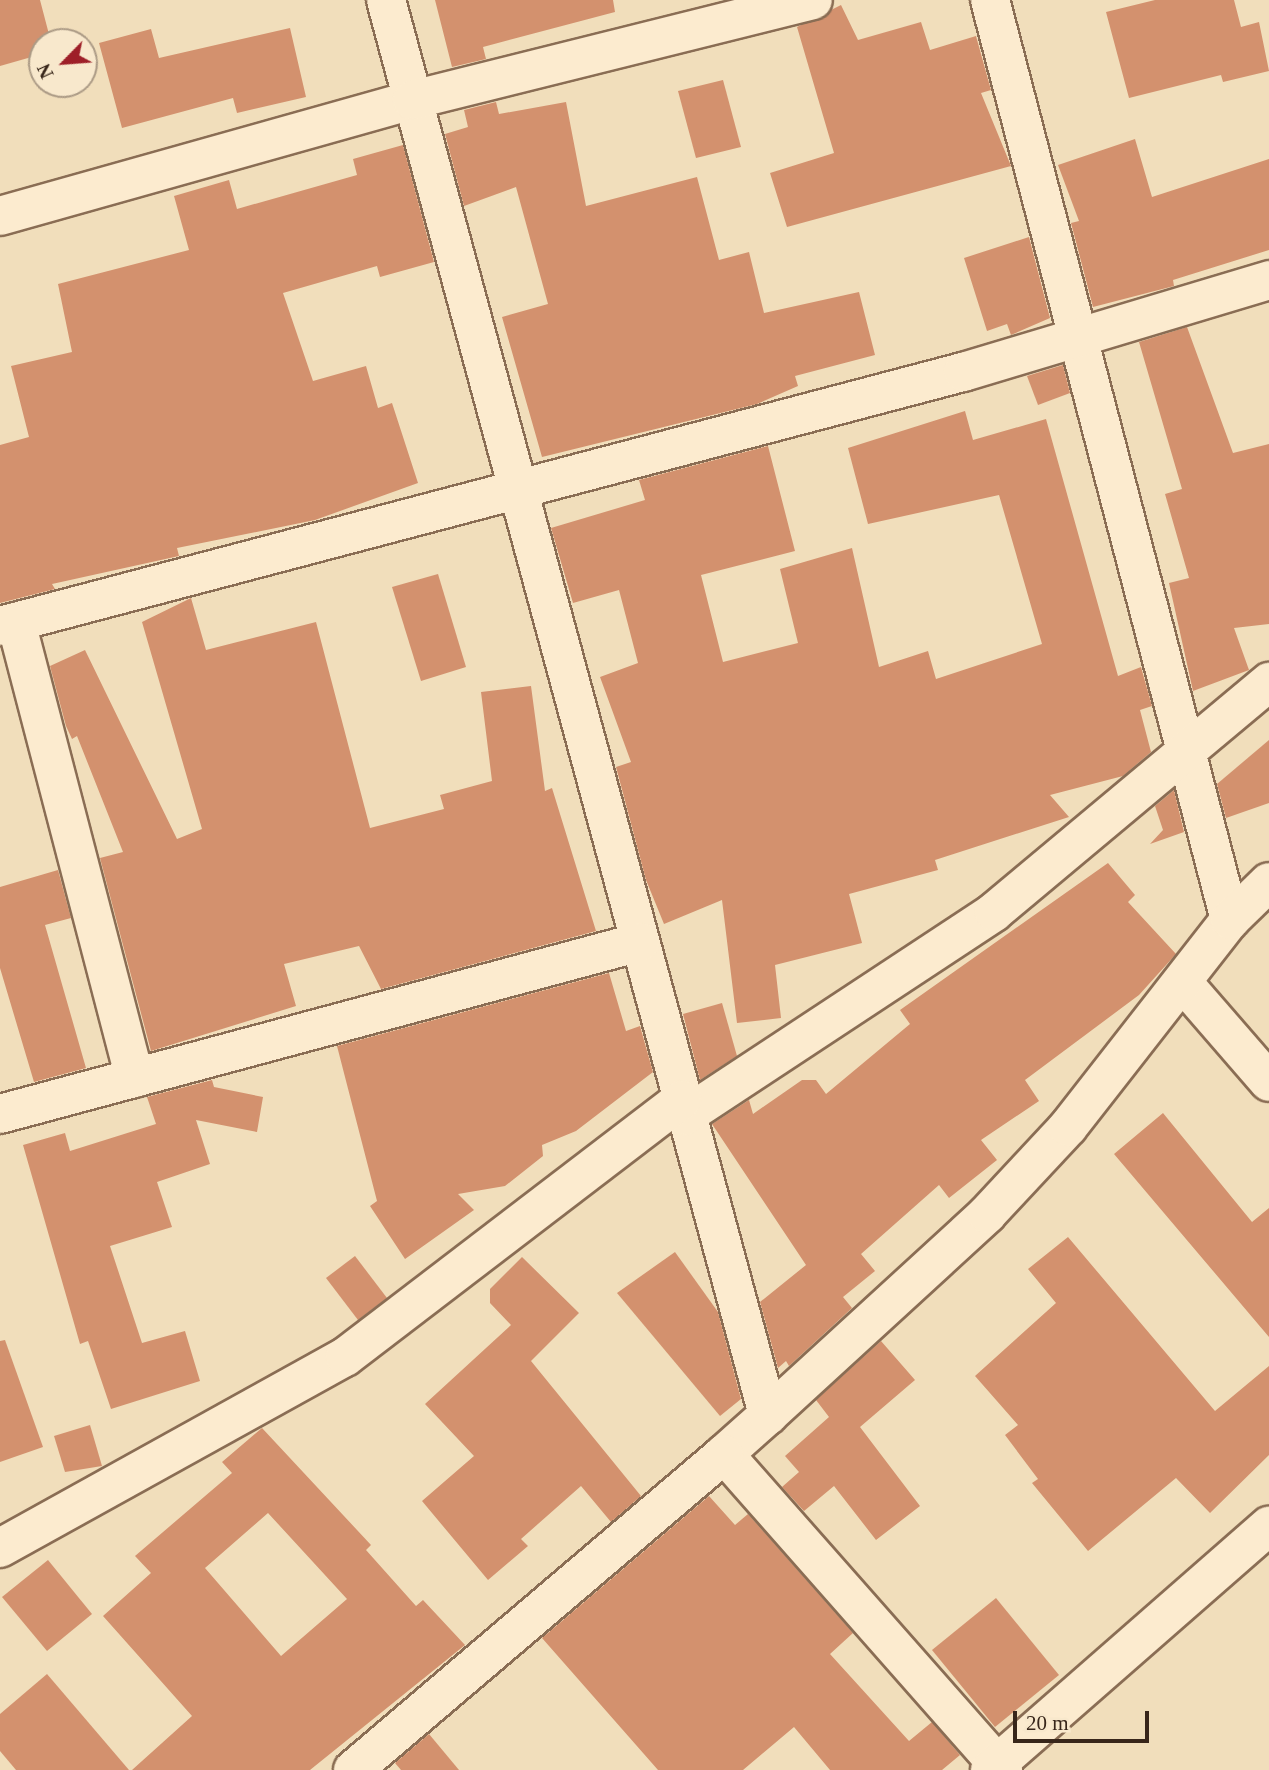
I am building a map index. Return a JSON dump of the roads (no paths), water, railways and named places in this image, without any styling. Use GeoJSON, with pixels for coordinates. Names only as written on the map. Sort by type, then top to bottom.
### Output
{"type":"FeatureCollection","features":[{"type":"Feature","properties":{"kind":"street"},"geometry":{"type":"LineString","coordinates":[[386,0],[768,1415]]}},
{"type":"Feature","properties":{"kind":"street"},"geometry":{"type":"LineString","coordinates":[[0,216],[412,100],[813,0]]}},
{"type":"Feature","properties":{"kind":"street"},"geometry":{"type":"LineString","coordinates":[[990,0],[1230,920]]}},
{"type":"Feature","properties":{"kind":"street"},"geometry":{"type":"LineString","coordinates":[[135,1079],[8,624],[1078,337],[1269,280]]}},
{"type":"Feature","properties":{"kind":"street"},"geometry":{"type":"LineString","coordinates":[[0,1548],[345,1357],[684,1107],[994,912],[1269,682]]}},
{"type":"Feature","properties":{"kind":"street"},"geometry":{"type":"LineString","coordinates":[[353,1770],[724,1454],[987,1214],[1185,985],[1230,920],[1269,882]]}},
{"type":"Feature","properties":{"kind":"street"},"geometry":{"type":"LineString","coordinates":[[0,1114],[640,942]]}},
{"type":"Feature","properties":{"kind":"street"},"geometry":{"type":"LineString","coordinates":[[1185,985],[1269,1082]]}},
{"type":"Feature","properties":{"kind":"street"},"geometry":{"type":"LineString","coordinates":[[724,1454],[997,1768],[1269,1526]]}}]}
